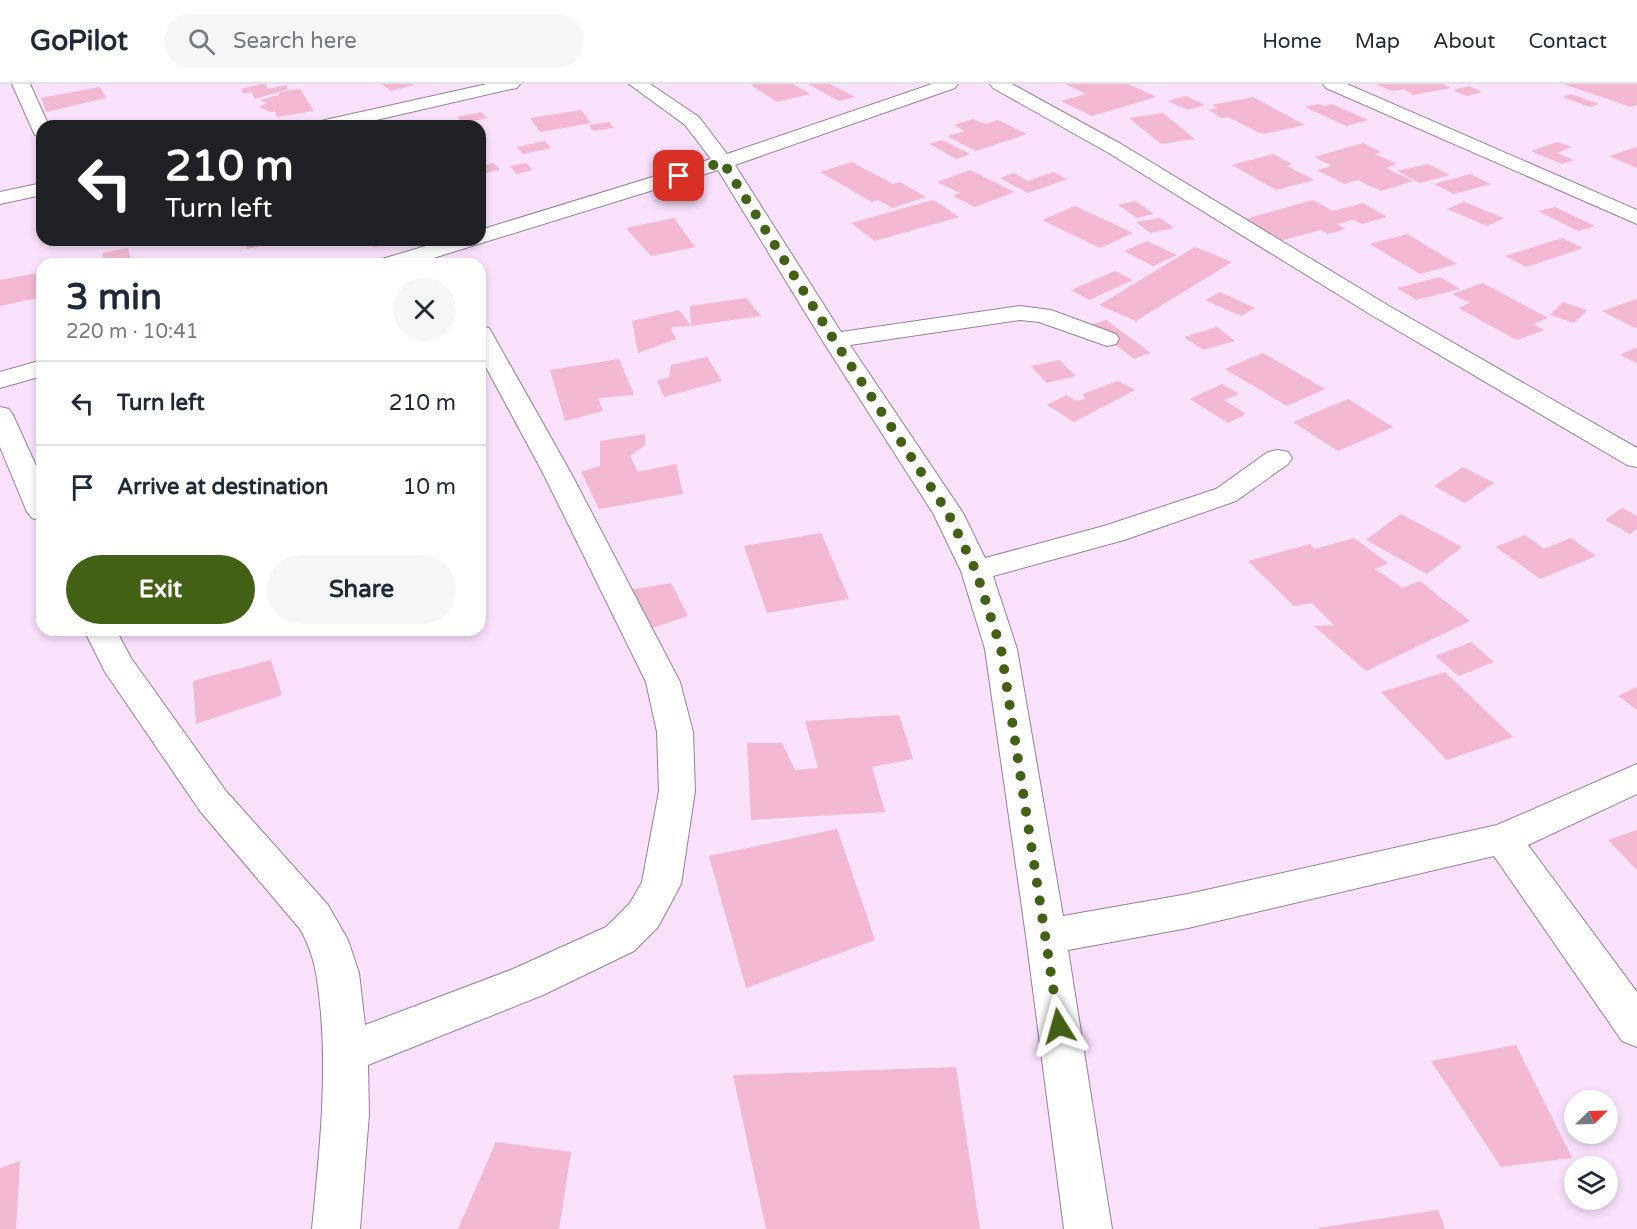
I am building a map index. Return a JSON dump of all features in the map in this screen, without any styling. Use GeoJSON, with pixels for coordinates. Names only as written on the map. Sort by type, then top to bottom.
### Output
{"type":"FeatureCollection","features":[{"type":"Feature","properties":{"kind":"street"},"geometry":{"type":"LineString","coordinates":[[21,84],[37,120]]}},
{"type":"Feature","properties":{"kind":"street"},"geometry":{"type":"LineString","coordinates":[[352,120],[511,84]]}},
{"type":"Feature","properties":{"kind":"street"},"geometry":{"type":"LineString","coordinates":[[638,84],[692,121],[723,162],[834,340],[948,513],[976,571],[1001,649],[1046,936],[1088,1229]]}},
{"type":"Feature","properties":{"kind":"street"},"geometry":{"type":"LineString","coordinates":[[486,235],[723,162],[949,84]]}},
{"type":"Feature","properties":{"kind":"street"},"geometry":{"type":"LineString","coordinates":[[999,84],[1114,148],[1381,311],[1637,459]]}},
{"type":"Feature","properties":{"kind":"street"},"geometry":{"type":"LineString","coordinates":[[1332,84],[1637,218]]}},
{"type":"Feature","properties":{"kind":"street"},"geometry":{"type":"LineString","coordinates":[[0,198],[36,190]]}},
{"type":"Feature","properties":{"kind":"street"},"geometry":{"type":"LineString","coordinates":[[439,257],[458,246]]}},
{"type":"Feature","properties":{"kind":"street"},"geometry":{"type":"LineString","coordinates":[[834,340],[1020,313],[1043,315],[1107,339]]}},
{"type":"Feature","properties":{"kind":"street"},"geometry":{"type":"LineString","coordinates":[[346,1053],[528,982],[620,939],[644,915],[661,884],[677,791],[675,732],[663,682],[558,475],[486,344]]}},
{"type":"Feature","properties":{"kind":"street"},"geometry":{"type":"LineString","coordinates":[[0,380],[36,370]]}},
{"type":"Feature","properties":{"kind":"street"},"geometry":{"type":"LineString","coordinates":[[0,415],[36,498]]}},
{"type":"Feature","properties":{"kind":"street"},"geometry":{"type":"LineString","coordinates":[[976,571],[1114,533],[1226,495],[1278,458]]}},
{"type":"Feature","properties":{"kind":"street"},"geometry":{"type":"LineString","coordinates":[[103,636],[117,664],[213,801],[314,917],[328,940],[338,973],[346,1053],[346,1114],[336,1229]]}},
{"type":"Feature","properties":{"kind":"street"},"geometry":{"type":"LineString","coordinates":[[1046,936],[1188,911],[1503,839],[1598,798],[1637,778]]}},
{"type":"Feature","properties":{"kind":"street"},"geometry":{"type":"LineString","coordinates":[[1503,839],[1637,1027]]}},
{"type":"Feature","properties":{"kind":"building"},"geometry":{"type":"Polygon","coordinates":[[[266,84],[268,89],[286,85],[288,89],[255,99],[251,92],[243,94],[241,89],[266,84]]]}},
{"type":"Feature","properties":{"kind":"building"},"geometry":{"type":"Polygon","coordinates":[[[381,84],[414,84],[414,85],[391,91],[381,84]]]}},
{"type":"Feature","properties":{"kind":"building"},"geometry":{"type":"Polygon","coordinates":[[[793,84],[810,94],[777,102],[751,85],[793,84]]]}},
{"type":"Feature","properties":{"kind":"building"},"geometry":{"type":"Polygon","coordinates":[[[808,84],[830,84],[855,97],[839,101],[808,84]]]}},
{"type":"Feature","properties":{"kind":"building"},"geometry":{"type":"Polygon","coordinates":[[[1065,84],[1128,84],[1156,97],[1092,116],[1061,101],[1086,94],[1065,84]]]}},
{"type":"Feature","properties":{"kind":"building"},"geometry":{"type":"Polygon","coordinates":[[[1376,84],[1443,84],[1451,88],[1413,95],[1404,89],[1391,91],[1376,84]]]}},
{"type":"Feature","properties":{"kind":"building"},"geometry":{"type":"Polygon","coordinates":[[[1563,84],[1637,84],[1637,105],[1631,107],[1563,84]]]}},
{"type":"Feature","properties":{"kind":"building"},"geometry":{"type":"Polygon","coordinates":[[[1469,86],[1482,92],[1466,96],[1453,90],[1469,86]]]}},
{"type":"Feature","properties":{"kind":"building"},"geometry":{"type":"Polygon","coordinates":[[[100,87],[106,98],[46,112],[41,98],[100,87]]]}},
{"type":"Feature","properties":{"kind":"building"},"geometry":{"type":"Polygon","coordinates":[[[300,89],[314,111],[277,117],[275,111],[271,112],[259,107],[267,103],[260,100],[279,95],[280,92],[300,89]]]}},
{"type":"Feature","properties":{"kind":"building"},"geometry":{"type":"Polygon","coordinates":[[[1571,94],[1599,104],[1590,107],[1563,97],[1571,94]]]}},
{"type":"Feature","properties":{"kind":"building"},"geometry":{"type":"Polygon","coordinates":[[[1186,96],[1205,105],[1188,110],[1168,101],[1186,96]]]}},
{"type":"Feature","properties":{"kind":"building"},"geometry":{"type":"Polygon","coordinates":[[[1253,97],[1305,125],[1264,134],[1229,117],[1222,118],[1208,110],[1217,108],[1212,105],[1253,97]]]}},
{"type":"Feature","properties":{"kind":"building"},"geometry":{"type":"Polygon","coordinates":[[[1318,104],[1325,106],[1332,104],[1368,120],[1346,126],[1305,107],[1318,104]]]}},
{"type":"Feature","properties":{"kind":"building"},"geometry":{"type":"Polygon","coordinates":[[[581,110],[591,123],[540,132],[530,118],[581,110]]]}},
{"type":"Feature","properties":{"kind":"building"},"geometry":{"type":"Polygon","coordinates":[[[481,112],[487,118],[460,120],[457,117],[481,112]]]}},
{"type":"Feature","properties":{"kind":"building"},"geometry":{"type":"Polygon","coordinates":[[[1163,113],[1195,139],[1161,144],[1129,118],[1163,113]]]}},
{"type":"Feature","properties":{"kind":"building"},"geometry":{"type":"Polygon","coordinates":[[[973,119],[985,124],[998,120],[1027,134],[976,151],[947,136],[965,131],[954,125],[973,119]]]}},
{"type":"Feature","properties":{"kind":"building"},"geometry":{"type":"Polygon","coordinates":[[[609,122],[614,128],[593,131],[589,125],[609,122]]]}},
{"type":"Feature","properties":{"kind":"building"},"geometry":{"type":"Polygon","coordinates":[[[942,140],[970,154],[957,159],[929,144],[942,140]]]}},
{"type":"Feature","properties":{"kind":"building"},"geometry":{"type":"Polygon","coordinates":[[[545,141],[551,148],[523,154],[517,147],[545,141]]]}},
{"type":"Feature","properties":{"kind":"building"},"geometry":{"type":"Polygon","coordinates":[[[1557,142],[1572,147],[1557,153],[1574,160],[1562,164],[1531,151],[1557,142]]]}},
{"type":"Feature","properties":{"kind":"building"},"geometry":{"type":"Polygon","coordinates":[[[1363,143],[1381,152],[1375,154],[1397,164],[1386,168],[1413,181],[1381,191],[1358,180],[1344,184],[1317,170],[1332,166],[1314,157],[1363,143]]]}},
{"type":"Feature","properties":{"kind":"building"},"geometry":{"type":"Polygon","coordinates":[[[1637,147],[1637,168],[1609,156],[1637,147]]]}},
{"type":"Feature","properties":{"kind":"building"},"geometry":{"type":"Polygon","coordinates":[[[1273,154],[1292,164],[1287,166],[1314,180],[1276,190],[1232,165],[1273,154]]]}},
{"type":"Feature","properties":{"kind":"building"},"geometry":{"type":"Polygon","coordinates":[[[852,162],[893,184],[900,182],[926,197],[892,208],[878,200],[872,202],[820,172],[852,162]]]}},
{"type":"Feature","properties":{"kind":"building"},"geometry":{"type":"Polygon","coordinates":[[[494,163],[500,170],[486,173],[486,165],[494,163]]]}},
{"type":"Feature","properties":{"kind":"building"},"geometry":{"type":"Polygon","coordinates":[[[526,163],[533,170],[516,174],[510,166],[526,163]]]}},
{"type":"Feature","properties":{"kind":"building"},"geometry":{"type":"Polygon","coordinates":[[[1428,164],[1450,175],[1420,183],[1397,171],[1428,164]]]}},
{"type":"Feature","properties":{"kind":"building"},"geometry":{"type":"Polygon","coordinates":[[[970,170],[1014,192],[975,207],[953,196],[960,193],[937,182],[970,170]]]}},
{"type":"Feature","properties":{"kind":"building"},"geometry":{"type":"Polygon","coordinates":[[[1053,172],[1067,179],[1028,193],[1000,178],[1014,173],[1028,181],[1053,172]]]}},
{"type":"Feature","properties":{"kind":"building"},"geometry":{"type":"Polygon","coordinates":[[[1470,174],[1491,184],[1454,194],[1434,184],[1470,174]]]}},
{"type":"Feature","properties":{"kind":"building"},"geometry":{"type":"Polygon","coordinates":[[[933,200],[959,217],[875,241],[851,223],[933,200]]]}},
{"type":"Feature","properties":{"kind":"building"},"geometry":{"type":"Polygon","coordinates":[[[1313,200],[1333,211],[1363,203],[1387,217],[1362,224],[1353,220],[1337,224],[1345,229],[1328,234],[1321,230],[1276,242],[1242,220],[1313,200]]]}},
{"type":"Feature","properties":{"kind":"building"},"geometry":{"type":"Polygon","coordinates":[[[1135,201],[1154,214],[1137,218],[1118,205],[1135,201]]]}},
{"type":"Feature","properties":{"kind":"building"},"geometry":{"type":"Polygon","coordinates":[[[1464,202],[1504,218],[1487,226],[1447,209],[1464,202]]]}},
{"type":"Feature","properties":{"kind":"building"},"geometry":{"type":"Polygon","coordinates":[[[1075,206],[1133,233],[1100,248],[1042,220],[1075,206]]]}},
{"type":"Feature","properties":{"kind":"building"},"geometry":{"type":"Polygon","coordinates":[[[1555,207],[1595,226],[1578,231],[1538,211],[1555,207]]]}},
{"type":"Feature","properties":{"kind":"building"},"geometry":{"type":"Polygon","coordinates":[[[674,218],[695,247],[651,256],[626,228],[674,218]]]}},
{"type":"Feature","properties":{"kind":"building"},"geometry":{"type":"Polygon","coordinates":[[[1160,218],[1174,228],[1150,233],[1136,222],[1160,218]]]}},
{"type":"Feature","properties":{"kind":"building"},"geometry":{"type":"Polygon","coordinates":[[[1407,234],[1457,264],[1420,274],[1370,244],[1407,234]]]}},
{"type":"Feature","properties":{"kind":"building"},"geometry":{"type":"Polygon","coordinates":[[[1562,238],[1583,248],[1526,267],[1505,256],[1562,238]]]}},
{"type":"Feature","properties":{"kind":"building"},"geometry":{"type":"Polygon","coordinates":[[[1147,241],[1177,255],[1153,266],[1124,251],[1147,241]]]}},
{"type":"Feature","properties":{"kind":"building"},"geometry":{"type":"Polygon","coordinates":[[[246,246],[261,246],[247,249],[246,246]]]}},
{"type":"Feature","properties":{"kind":"building"},"geometry":{"type":"Polygon","coordinates":[[[1195,247],[1232,262],[1136,321],[1099,305],[1195,247]]]}},
{"type":"Feature","properties":{"kind":"building"},"geometry":{"type":"Polygon","coordinates":[[[128,248],[130,258],[103,258],[102,253],[128,248]]]}},
{"type":"Feature","properties":{"kind":"building"},"geometry":{"type":"Polygon","coordinates":[[[1115,271],[1133,280],[1089,300],[1071,290],[1115,271]]]}},
{"type":"Feature","properties":{"kind":"building"},"geometry":{"type":"Polygon","coordinates":[[[36,273],[36,298],[0,306],[0,280],[36,273]]]}},
{"type":"Feature","properties":{"kind":"building"},"geometry":{"type":"Polygon","coordinates":[[[1440,277],[1460,289],[1416,300],[1397,288],[1440,277]]]}},
{"type":"Feature","properties":{"kind":"building"},"geometry":{"type":"Polygon","coordinates":[[[1483,283],[1548,318],[1533,324],[1544,330],[1517,340],[1458,308],[1470,303],[1452,294],[1483,283]]]}},
{"type":"Feature","properties":{"kind":"building"},"geometry":{"type":"Polygon","coordinates":[[[1220,292],[1255,308],[1241,316],[1205,300],[1220,292]]]}},
{"type":"Feature","properties":{"kind":"building"},"geometry":{"type":"Polygon","coordinates":[[[746,298],[761,316],[691,326],[690,306],[746,298]]]}},
{"type":"Feature","properties":{"kind":"building"},"geometry":{"type":"Polygon","coordinates":[[[1637,299],[1637,327],[1635,328],[1602,311],[1637,299]]]}},
{"type":"Feature","properties":{"kind":"building"},"geometry":{"type":"Polygon","coordinates":[[[1563,302],[1587,310],[1574,323],[1550,315],[1563,302]]]}},
{"type":"Feature","properties":{"kind":"building"},"geometry":{"type":"Polygon","coordinates":[[[679,310],[691,326],[670,327],[676,339],[638,353],[632,321],[679,310]]]}},
{"type":"Feature","properties":{"kind":"building"},"geometry":{"type":"Polygon","coordinates":[[[1106,320],[1151,353],[1134,359],[1090,325],[1106,320]]]}},
{"type":"Feature","properties":{"kind":"building"},"geometry":{"type":"Polygon","coordinates":[[[1217,327],[1235,341],[1203,350],[1184,337],[1217,327]]]}},
{"type":"Feature","properties":{"kind":"building"},"geometry":{"type":"Polygon","coordinates":[[[1637,349],[1637,363],[1620,355],[1637,349]]]}},
{"type":"Feature","properties":{"kind":"building"},"geometry":{"type":"Polygon","coordinates":[[[1263,353],[1325,389],[1287,406],[1225,369],[1263,353]]]}},
{"type":"Feature","properties":{"kind":"building"},"geometry":{"type":"Polygon","coordinates":[[[707,357],[722,381],[664,397],[657,381],[669,377],[671,365],[707,357]]]}},
{"type":"Feature","properties":{"kind":"building"},"geometry":{"type":"Polygon","coordinates":[[[619,359],[634,395],[598,398],[603,411],[565,421],[550,370],[619,359]]]}},
{"type":"Feature","properties":{"kind":"building"},"geometry":{"type":"Polygon","coordinates":[[[1059,360],[1076,376],[1047,383],[1031,366],[1059,360]]]}},
{"type":"Feature","properties":{"kind":"building"},"geometry":{"type":"Polygon","coordinates":[[[1118,381],[1135,390],[1074,422],[1047,405],[1066,395],[1076,401],[1085,399],[1083,394],[1118,381]]]}},
{"type":"Feature","properties":{"kind":"building"},"geometry":{"type":"Polygon","coordinates":[[[1222,384],[1239,394],[1224,400],[1246,414],[1228,423],[1190,399],[1222,384]]]}},
{"type":"Feature","properties":{"kind":"building"},"geometry":{"type":"Polygon","coordinates":[[[1348,399],[1393,427],[1338,451],[1293,422],[1348,399]]]}},
{"type":"Feature","properties":{"kind":"building"},"geometry":{"type":"Polygon","coordinates":[[[645,434],[645,445],[630,456],[638,472],[676,464],[683,494],[599,509],[581,472],[600,466],[600,441],[645,434]]]}},
{"type":"Feature","properties":{"kind":"building"},"geometry":{"type":"Polygon","coordinates":[[[1463,467],[1494,483],[1465,503],[1434,486],[1463,467]]]}},
{"type":"Feature","properties":{"kind":"building"},"geometry":{"type":"Polygon","coordinates":[[[1622,508],[1637,516],[1637,529],[1630,534],[1605,520],[1622,508]]]}},
{"type":"Feature","properties":{"kind":"building"},"geometry":{"type":"Polygon","coordinates":[[[1401,514],[1462,547],[1427,574],[1366,540],[1401,514]]]}},
{"type":"Feature","properties":{"kind":"building"},"geometry":{"type":"Polygon","coordinates":[[[821,533],[849,599],[767,613],[744,546],[821,533]]]}},
{"type":"Feature","properties":{"kind":"building"},"geometry":{"type":"Polygon","coordinates":[[[1525,535],[1544,549],[1571,538],[1596,556],[1540,579],[1496,547],[1525,535]]]}},
{"type":"Feature","properties":{"kind":"building"},"geometry":{"type":"Polygon","coordinates":[[[1354,538],[1388,563],[1375,569],[1403,588],[1420,581],[1470,621],[1366,671],[1314,626],[1334,625],[1312,603],[1294,606],[1248,561],[1310,544],[1315,549],[1354,538]]]}},
{"type":"Feature","properties":{"kind":"building"},"geometry":{"type":"Polygon","coordinates":[[[671,583],[688,616],[652,628],[629,590],[671,583]]]}},
{"type":"Feature","properties":{"kind":"building"},"geometry":{"type":"Polygon","coordinates":[[[1471,642],[1494,662],[1459,676],[1435,656],[1471,642]]]}},
{"type":"Feature","properties":{"kind":"building"},"geometry":{"type":"Polygon","coordinates":[[[271,660],[282,695],[196,724],[193,681],[271,660]]]}},
{"type":"Feature","properties":{"kind":"building"},"geometry":{"type":"Polygon","coordinates":[[[1445,672],[1513,737],[1447,760],[1381,692],[1445,672]]]}},
{"type":"Feature","properties":{"kind":"building"},"geometry":{"type":"Polygon","coordinates":[[[1637,687],[1637,710],[1618,696],[1637,687]]]}},
{"type":"Feature","properties":{"kind":"building"},"geometry":{"type":"Polygon","coordinates":[[[899,715],[913,759],[872,767],[885,812],[751,820],[747,743],[782,743],[795,770],[818,768],[805,721],[899,715]]]}},
{"type":"Feature","properties":{"kind":"building"},"geometry":{"type":"Polygon","coordinates":[[[837,829],[875,940],[746,988],[709,856],[837,829]]]}},
{"type":"Feature","properties":{"kind":"building"},"geometry":{"type":"Polygon","coordinates":[[[1637,830],[1637,870],[1608,840],[1637,830]]]}},
{"type":"Feature","properties":{"kind":"building"},"geometry":{"type":"Polygon","coordinates":[[[1516,1045],[1571,1156],[1564,1156],[1564,1159],[1501,1167],[1431,1061],[1516,1045]]]}},
{"type":"Feature","properties":{"kind":"building"},"geometry":{"type":"Polygon","coordinates":[[[956,1067],[980,1229],[766,1229],[733,1075],[956,1067]]]}},
{"type":"Feature","properties":{"kind":"building"},"geometry":{"type":"Polygon","coordinates":[[[496,1142],[571,1152],[559,1229],[458,1229],[496,1142]]]}},
{"type":"Feature","properties":{"kind":"building"},"geometry":{"type":"Polygon","coordinates":[[[20,1161],[16,1229],[0,1229],[0,1168],[20,1161]]]}},
{"type":"Feature","properties":{"kind":"building"},"geometry":{"type":"Polygon","coordinates":[[[1438,1210],[1445,1229],[1318,1229],[1318,1228],[1438,1210]]]}},
{"type":"Feature","properties":{"kind":"route"},"geometry":{"type":"LineString","coordinates":[[679,176],[723,162],[834,340],[948,513],[976,571],[1001,649],[1059,1026]]}}]}
